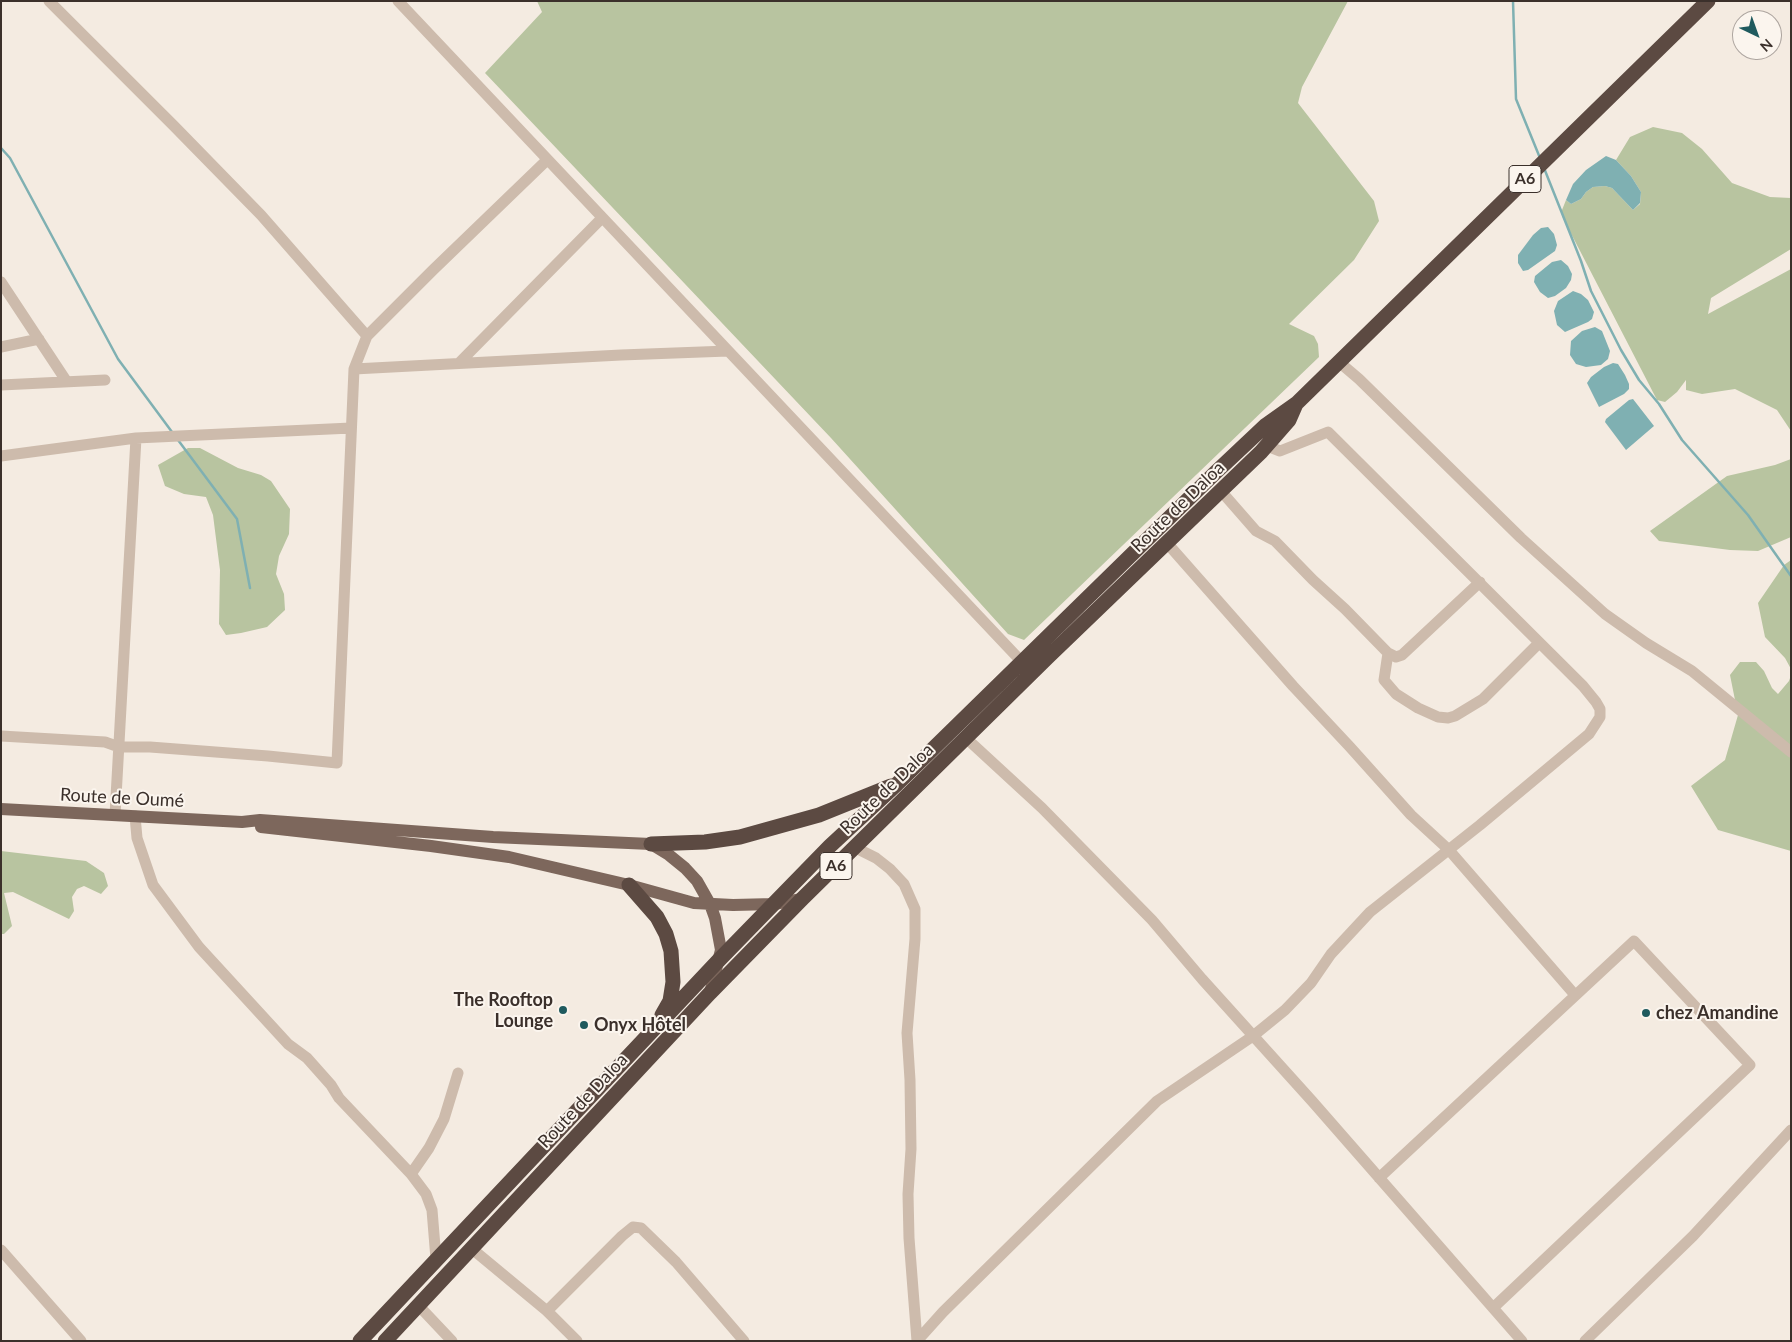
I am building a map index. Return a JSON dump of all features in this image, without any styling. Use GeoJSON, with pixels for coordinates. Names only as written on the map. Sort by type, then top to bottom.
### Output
{"type":"FeatureCollection","features":[{"type":"Feature","properties":{"kind":"highway","name":"A6"},"geometry":{"type":"LineString","coordinates":[[897,784],[1260,430],[1297,403],[1708,1]]}},
{"type":"Feature","properties":{"kind":"highway","name":"Route de Daloa"},"geometry":{"type":"LineString","coordinates":[[385,1341],[710,993],[854,847],[1267,446],[1289,420],[1297,403]]}},
{"type":"Feature","properties":{"kind":"highway","name":"Route de Daloa"},"geometry":{"type":"LineString","coordinates":[[360,1341],[719,960],[830,846],[897,784]]}},
{"type":"Feature","properties":{"kind":"highway"},"geometry":{"type":"LineString","coordinates":[[651,844],[705,842],[740,837],[819,814],[897,784]]}},
{"type":"Feature","properties":{"kind":"highway"},"geometry":{"type":"LineString","coordinates":[[629,884],[657,917],[666,934],[671,951],[673,982],[670,1001],[656,1027]]}},
{"type":"Feature","properties":{"kind":"main road","name":"Route de Oumé"},"geometry":{"type":"LineString","coordinates":[[1,809],[242,822]]}},
{"type":"Feature","properties":{"kind":"main road"},"geometry":{"type":"LineString","coordinates":[[242,822],[260,820],[454,834],[651,844],[685,868],[697,881],[710,904],[721,950],[710,993]]}},
{"type":"Feature","properties":{"kind":"main road"},"geometry":{"type":"LineString","coordinates":[[242,822],[276,830],[431,846],[509,857],[629,884],[694,903],[733,906],[774,904],[802,899]]}},
{"type":"Feature","properties":{"kind":"street"},"geometry":{"type":"LineString","coordinates":[[49,1],[262,215],[367,336]]}},
{"type":"Feature","properties":{"kind":"street"},"geometry":{"type":"LineString","coordinates":[[398,1],[1021,661]]}},
{"type":"Feature","properties":{"kind":"street"},"geometry":{"type":"LineString","coordinates":[[1,736],[105,742],[119,747],[150,747],[338,763],[354,369],[367,336],[547,160]]}},
{"type":"Feature","properties":{"kind":"street"},"geometry":{"type":"LineString","coordinates":[[459,364],[602,218]]}},
{"type":"Feature","properties":{"kind":"street"},"geometry":{"type":"LineString","coordinates":[[1,282],[67,382]]}},
{"type":"Feature","properties":{"kind":"street"},"geometry":{"type":"LineString","coordinates":[[1,347],[39,339]]}},
{"type":"Feature","properties":{"kind":"street"},"geometry":{"type":"LineString","coordinates":[[354,369],[728,351]]}},
{"type":"Feature","properties":{"kind":"street"},"geometry":{"type":"LineString","coordinates":[[1339,362],[1359,379],[1521,538],[1605,614],[1646,643],[1692,671],[1791,752]]}},
{"type":"Feature","properties":{"kind":"street"},"geometry":{"type":"LineString","coordinates":[[1,385],[105,380]]}},
{"type":"Feature","properties":{"kind":"street"},"geometry":{"type":"LineString","coordinates":[[1,456],[136,438],[351,428]]}},
{"type":"Feature","properties":{"kind":"street"},"geometry":{"type":"LineString","coordinates":[[917,1341],[943,1312],[1157,1101],[1253,1036],[1284,1010],[1311,983],[1332,954],[1370,912],[1449,850],[1589,734],[1600,717],[1600,709],[1583,686],[1328,432],[1280,451],[1267,446]]}},
{"type":"Feature","properties":{"kind":"street"},"geometry":{"type":"LineString","coordinates":[[114,815],[136,438]]}},
{"type":"Feature","properties":{"kind":"street"},"geometry":{"type":"LineString","coordinates":[[1221,491],[1256,531],[1274,541],[1388,653],[1396,657],[1402,654],[1480,582]]}},
{"type":"Feature","properties":{"kind":"street"},"geometry":{"type":"LineString","coordinates":[[1167,542],[1293,686],[1411,815],[1449,850],[1575,995]]}},
{"type":"Feature","properties":{"kind":"street"},"geometry":{"type":"LineString","coordinates":[[1388,653],[1384,680],[1396,694],[1418,708],[1438,717],[1448,718],[1483,700],[1539,643]]}},
{"type":"Feature","properties":{"kind":"street"},"geometry":{"type":"LineString","coordinates":[[966,738],[1042,808],[1152,920],[1522,1341]]}},
{"type":"Feature","properties":{"kind":"street"},"geometry":{"type":"LineString","coordinates":[[135,816],[137,838],[153,885],[199,947],[288,1044],[308,1058],[331,1085],[339,1098],[411,1174],[426,1194],[432,1210],[436,1259]]}},
{"type":"Feature","properties":{"kind":"street"},"geometry":{"type":"LineString","coordinates":[[854,847],[876,858],[890,869],[904,884],[915,909],[915,940],[907,1033],[911,1149],[908,1194],[909,1238],[917,1341]]}},
{"type":"Feature","properties":{"kind":"street"},"geometry":{"type":"LineString","coordinates":[[1379,1178],[1634,940],[1750,1065],[1493,1308]]}},
{"type":"Feature","properties":{"kind":"street"},"geometry":{"type":"LineString","coordinates":[[411,1174],[444,1119],[458,1073]]}},
{"type":"Feature","properties":{"kind":"street"},"geometry":{"type":"LineString","coordinates":[[1585,1341],[1694,1236],[1791,1130]]}},
{"type":"Feature","properties":{"kind":"street"},"geometry":{"type":"LineString","coordinates":[[547,1311],[622,1236],[633,1227],[641,1228],[676,1262],[744,1341]]}},
{"type":"Feature","properties":{"kind":"street"},"geometry":{"type":"LineString","coordinates":[[470,1248],[547,1311],[577,1341]]}},
{"type":"Feature","properties":{"kind":"street"},"geometry":{"type":"LineString","coordinates":[[1,1250],[81,1341]]}},
{"type":"Feature","properties":{"kind":"street"},"geometry":{"type":"LineString","coordinates":[[418,1306],[452,1341]]}},
{"type":"Feature","properties":{"kind":"green space"},"geometry":{"type":"Polygon","coordinates":[[[537,1],[1348,1],[1302,87],[1298,103],[1374,201],[1379,221],[1354,260],[1289,324],[1314,336],[1318,344],[1319,357],[1024,640],[1008,634],[831,438],[485,73],[542,12],[537,1]]]}},
{"type":"Feature","properties":{"kind":"green space"},"geometry":{"type":"Polygon","coordinates":[[[1653,127],[1682,133],[1702,149],[1732,183],[1770,197],[1791,198],[1791,249],[1711,298],[1708,314],[1791,269],[1791,431],[1777,410],[1735,389],[1702,394],[1686,390],[1686,380],[1677,392],[1665,402],[1657,400],[1562,216],[1566,200],[1571,204],[1581,199],[1593,187],[1605,186],[1612,188],[1633,210],[1640,204],[1641,192],[1631,176],[1616,160],[1630,137],[1653,127]]]}},
{"type":"Feature","properties":{"kind":"green space"},"geometry":{"type":"Polygon","coordinates":[[[188,448],[200,448],[238,468],[261,475],[271,481],[290,509],[289,534],[279,556],[276,574],[284,594],[285,610],[267,627],[226,635],[219,624],[220,570],[213,515],[206,497],[184,494],[165,486],[158,465],[188,448]]]}},
{"type":"Feature","properties":{"kind":"green space"},"geometry":{"type":"Polygon","coordinates":[[[1791,459],[1791,537],[1758,551],[1730,550],[1659,541],[1650,531],[1727,476],[1775,465],[1791,459]]]}},
{"type":"Feature","properties":{"kind":"green space"},"geometry":{"type":"Polygon","coordinates":[[[1791,560],[1791,669],[1785,658],[1765,637],[1758,603],[1784,565],[1791,560]]]}},
{"type":"Feature","properties":{"kind":"green space"},"geometry":{"type":"Polygon","coordinates":[[[1740,662],[1756,662],[1764,671],[1772,688],[1778,694],[1789,681],[1791,675],[1791,851],[1718,830],[1691,786],[1725,760],[1738,715],[1730,675],[1740,662]]]}},
{"type":"Feature","properties":{"kind":"green space"},"geometry":{"type":"Polygon","coordinates":[[[1,851],[86,861],[104,873],[108,886],[101,894],[84,886],[77,889],[72,897],[74,911],[69,919],[13,892],[4,893],[12,926],[4,934],[1,934],[1,851]]]}},
{"type":"Feature","properties":{"kind":"water"},"geometry":{"type":"Polygon","coordinates":[[[1606,156],[1616,160],[1631,176],[1641,192],[1640,203],[1633,210],[1612,188],[1605,186],[1593,187],[1581,199],[1571,204],[1566,200],[1573,184],[1586,170],[1606,156]]]}},
{"type":"Feature","properties":{"kind":"water"},"geometry":{"type":"Polygon","coordinates":[[[1548,227],[1554,234],[1557,245],[1555,251],[1528,270],[1523,271],[1518,263],[1518,255],[1533,235],[1541,228],[1548,227]]]}},
{"type":"Feature","properties":{"kind":"water"},"geometry":{"type":"Polygon","coordinates":[[[1561,260],[1568,266],[1572,274],[1571,280],[1566,288],[1555,296],[1548,298],[1540,292],[1534,282],[1535,276],[1552,262],[1561,260]]]}},
{"type":"Feature","properties":{"kind":"water"},"geometry":{"type":"Polygon","coordinates":[[[1573,291],[1581,294],[1588,300],[1594,312],[1592,319],[1588,322],[1565,332],[1557,325],[1554,311],[1558,301],[1573,291]]]}},
{"type":"Feature","properties":{"kind":"water"},"geometry":{"type":"Polygon","coordinates":[[[1595,327],[1602,331],[1610,351],[1608,359],[1601,365],[1586,367],[1576,364],[1570,355],[1571,341],[1582,331],[1595,327]]]}},
{"type":"Feature","properties":{"kind":"water"},"geometry":{"type":"Polygon","coordinates":[[[1613,363],[1618,364],[1625,375],[1629,389],[1624,394],[1599,407],[1587,383],[1591,377],[1604,367],[1613,363]]]}},
{"type":"Feature","properties":{"kind":"water"},"geometry":{"type":"Polygon","coordinates":[[[1633,399],[1654,426],[1626,450],[1605,422],[1606,419],[1629,400],[1633,399]]]}},
{"type":"Feature","properties":{"kind":"waterway"},"geometry":{"type":"LineString","coordinates":[[1513,1],[1516,99],[1540,158]]}},
{"type":"Feature","properties":{"kind":"waterway"},"geometry":{"type":"LineString","coordinates":[[1,148],[10,158],[118,359],[172,432]]}},
{"type":"Feature","properties":{"kind":"waterway"},"geometry":{"type":"LineString","coordinates":[[1544,168],[1591,291],[1621,350],[1639,380],[1659,404],[1682,440],[1748,515],[1791,576]]}},
{"type":"Feature","properties":{"kind":"waterway"},"geometry":{"type":"LineString","coordinates":[[178,440],[237,519],[250,588]]}},
{"type":"Feature","properties":{"kind":"place","name":"The Rooftop Lounge"},"geometry":{"type":"Point","coordinates":[563,1010]}},
{"type":"Feature","properties":{"kind":"place","name":"chez Amandine"},"geometry":{"type":"Point","coordinates":[1646,1013]}},
{"type":"Feature","properties":{"kind":"place","name":"Onyx Hôtel"},"geometry":{"type":"Point","coordinates":[584,1025]}}]}
